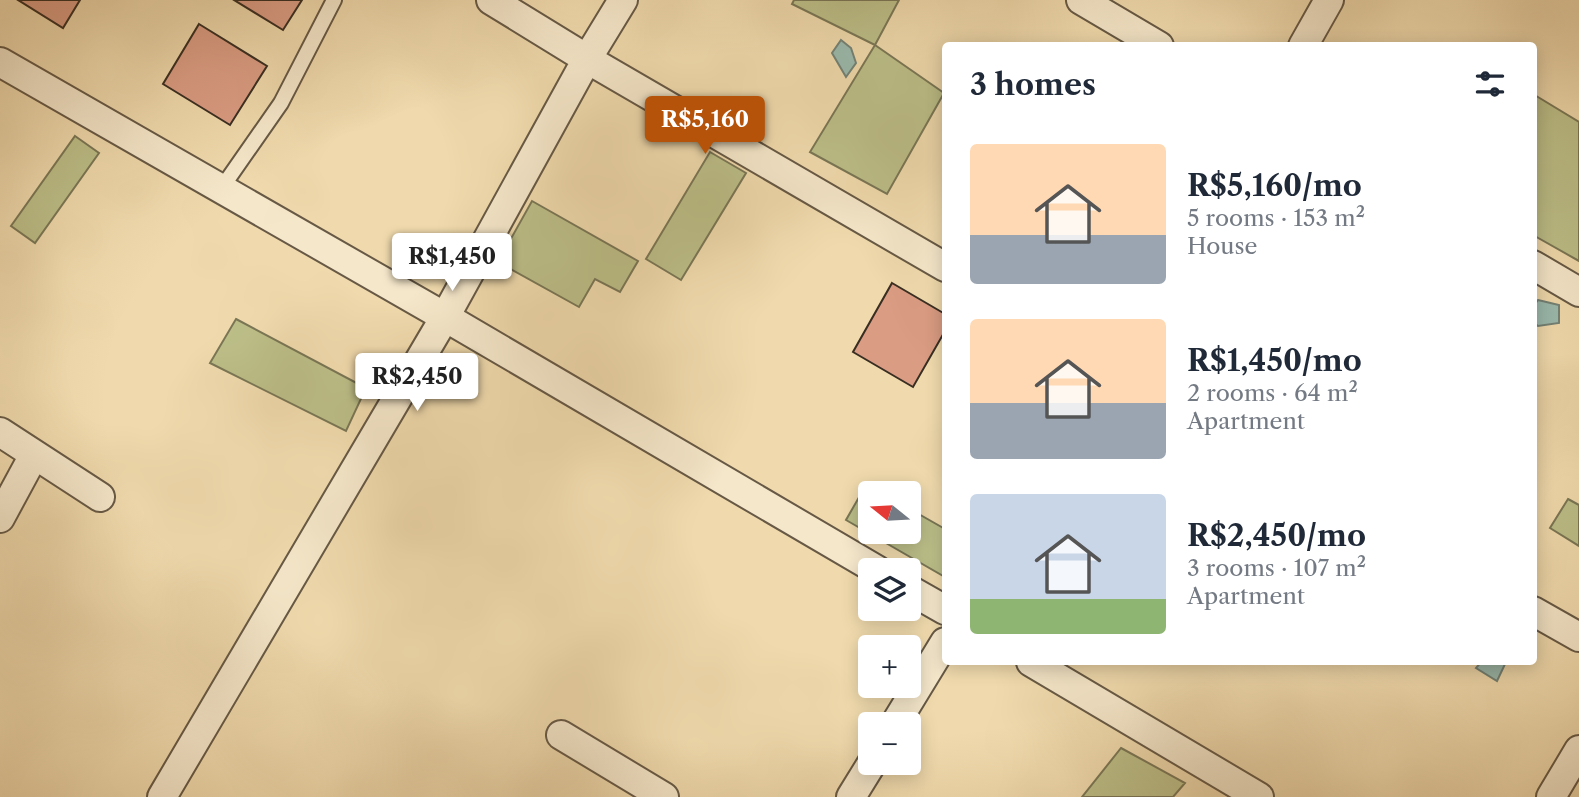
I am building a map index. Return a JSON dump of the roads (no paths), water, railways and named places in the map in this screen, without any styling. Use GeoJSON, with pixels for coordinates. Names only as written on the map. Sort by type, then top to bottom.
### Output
{"type":"FeatureCollection","features":[{"type":"Feature","properties":{"kind":"street"},"geometry":{"type":"LineString","coordinates":[[491,0],[587,60],[942,265]]}},
{"type":"Feature","properties":{"kind":"street"},"geometry":{"type":"LineString","coordinates":[[173,793],[445,317],[622,0]]}},
{"type":"Feature","properties":{"kind":"street"},"geometry":{"type":"LineString","coordinates":[[1081,0],[1152,42]]}},
{"type":"Feature","properties":{"kind":"street"},"geometry":{"type":"LineString","coordinates":[[1305,42],[1329,0]]}},
{"type":"Feature","properties":{"kind":"street"},"geometry":{"type":"LineString","coordinates":[[0,62],[445,317],[858,559]]}},
{"type":"Feature","properties":{"kind":"street"},"geometry":{"type":"LineString","coordinates":[[1537,267],[1579,292]]}},
{"type":"Feature","properties":{"kind":"street"},"geometry":{"type":"LineString","coordinates":[[0,432],[100,497]]}},
{"type":"Feature","properties":{"kind":"street"},"geometry":{"type":"LineString","coordinates":[[0,517],[34,454]]}},
{"type":"Feature","properties":{"kind":"street"},"geometry":{"type":"LineString","coordinates":[[921,596],[942,608]]}},
{"type":"Feature","properties":{"kind":"street"},"geometry":{"type":"LineString","coordinates":[[1537,613],[1579,638]]}},
{"type":"Feature","properties":{"kind":"street"},"geometry":{"type":"LineString","coordinates":[[902,712],[942,647]]}},
{"type":"Feature","properties":{"kind":"street"},"geometry":{"type":"LineString","coordinates":[[1036,665],[1259,797]]}},
{"type":"Feature","properties":{"kind":"street"},"geometry":{"type":"LineString","coordinates":[[561,735],[664,797]]}},
{"type":"Feature","properties":{"kind":"street"},"geometry":{"type":"LineString","coordinates":[[1552,797],[1579,750]]}},
{"type":"Feature","properties":{"kind":"street"},"geometry":{"type":"LineString","coordinates":[[852,797],[865,775]]}},
{"type":"Feature","properties":{"kind":"lane"},"geometry":{"type":"LineString","coordinates":[[221,189],[281,103],[334,0]]}}]}
